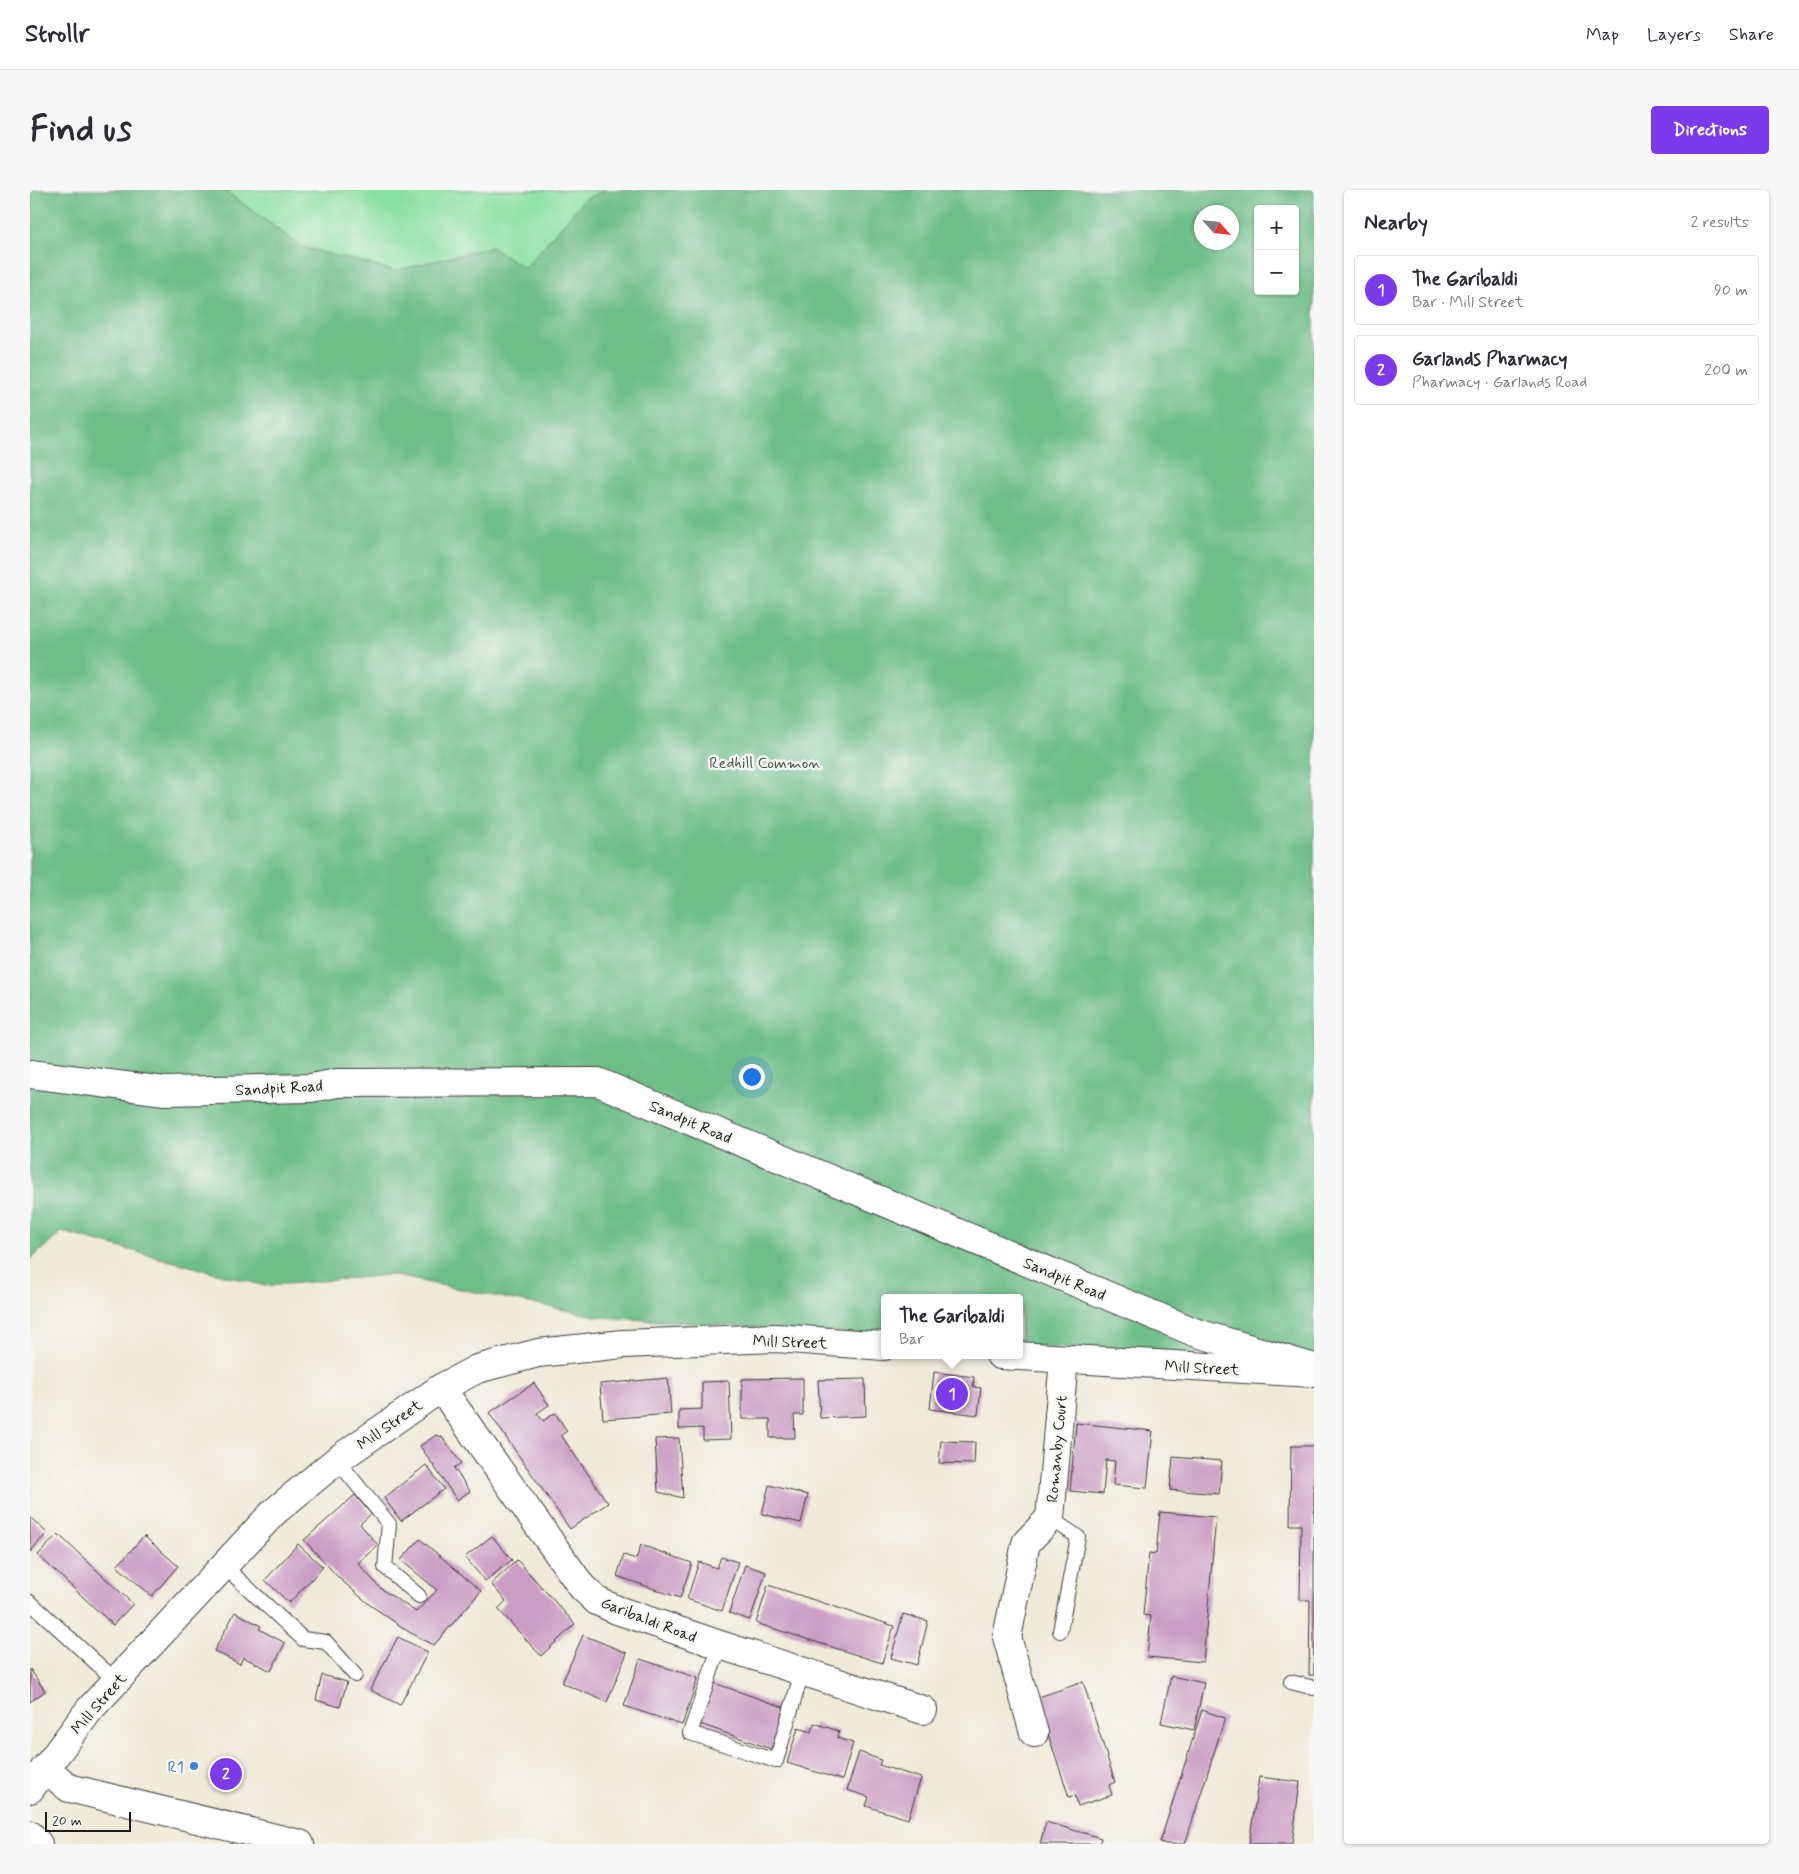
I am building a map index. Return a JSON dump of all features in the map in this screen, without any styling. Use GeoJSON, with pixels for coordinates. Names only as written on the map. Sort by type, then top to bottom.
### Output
{"type":"FeatureCollection","features":[{"type":"Feature","properties":{"kind":"street","name":"Sandpit Road"},"geometry":{"type":"LineString","coordinates":[[30,1074],[165,1091],[311,1088],[337,1083],[598,1082],[1194,1332],[1314,1368]]}},
{"type":"Feature","properties":{"kind":"street","name":"Mill Street"},"geometry":{"type":"LineString","coordinates":[[38,1779],[90,1709],[274,1512],[337,1460],[441,1388],[477,1369],[538,1353],[623,1344],[776,1338],[881,1346]]}},
{"type":"Feature","properties":{"kind":"street","name":"Mill Street"},"geometry":{"type":"LineString","coordinates":[[1023,1357],[1314,1373]]}},
{"type":"Feature","properties":{"kind":"street","name":"Romanby Court"},"geometry":{"type":"LineString","coordinates":[[1034,1733],[1007,1637],[1026,1543],[1050,1518],[1064,1360]]}},
{"type":"Feature","properties":{"kind":"street","name":"Garibaldi Road"},"geometry":{"type":"LineString","coordinates":[[441,1388],[582,1587],[597,1600],[618,1610],[720,1645],[923,1710]]}},
{"type":"Feature","properties":{"kind":"street"},"geometry":{"type":"LineString","coordinates":[[38,1779],[300,1844]]}},
{"type":"Feature","properties":{"kind":"street"},"geometry":{"type":"LineString","coordinates":[[30,1835],[38,1844]]}},
{"type":"Feature","properties":{"kind":"lane"},"geometry":{"type":"LineString","coordinates":[[337,1460],[389,1524],[385,1567],[419,1596]]}},
{"type":"Feature","properties":{"kind":"lane"},"geometry":{"type":"LineString","coordinates":[[1050,1518],[1078,1537],[1060,1631]]}},
{"type":"Feature","properties":{"kind":"lane"},"geometry":{"type":"LineString","coordinates":[[224,1566],[303,1638],[326,1642],[354,1675]]}},
{"type":"Feature","properties":{"kind":"lane"},"geometry":{"type":"LineString","coordinates":[[30,1602],[116,1681]]}},
{"type":"Feature","properties":{"kind":"lane"},"geometry":{"type":"LineString","coordinates":[[720,1645],[690,1733],[776,1761],[802,1672]]}},
{"type":"Feature","properties":{"kind":"lane"},"geometry":{"type":"LineString","coordinates":[[1291,1682],[1314,1688]]}},
{"type":"Feature","properties":{"kind":"green space","name":"Redhill Common"},"geometry":{"type":"Polygon","coordinates":[[[30,190],[224,190],[302,247],[395,271],[491,247],[525,268],[585,199],[606,190],[1314,190],[1314,1359],[1023,1346],[1023,1294],[881,1294],[881,1336],[600,1317],[390,1275],[265,1286],[62,1232],[30,1260],[30,190]]]}},
{"type":"Feature","properties":{"kind":"green space"},"geometry":{"type":"Polygon","coordinates":[[[224,190],[606,190],[585,199],[525,268],[491,247],[395,271],[302,247],[224,190]]]}},
{"type":"Feature","properties":{"kind":"building"},"geometry":{"type":"Polygon","coordinates":[[[934,1372],[974,1377],[973,1387],[981,1388],[978,1415],[930,1409],[934,1372]]]}},
{"type":"Feature","properties":{"kind":"building"},"geometry":{"type":"Polygon","coordinates":[[[668,1378],[671,1414],[603,1419],[600,1384],[668,1378]]]}},
{"type":"Feature","properties":{"kind":"building"},"geometry":{"type":"Polygon","coordinates":[[[803,1378],[803,1415],[794,1415],[795,1438],[770,1438],[770,1419],[742,1419],[742,1379],[803,1378]]]}},
{"type":"Feature","properties":{"kind":"building"},"geometry":{"type":"Polygon","coordinates":[[[865,1379],[866,1416],[820,1418],[818,1380],[865,1379]]]}},
{"type":"Feature","properties":{"kind":"building"},"geometry":{"type":"Polygon","coordinates":[[[729,1381],[731,1439],[703,1440],[703,1428],[679,1429],[679,1410],[702,1409],[702,1382],[729,1381]]]}},
{"type":"Feature","properties":{"kind":"building"},"geometry":{"type":"Polygon","coordinates":[[[534,1383],[549,1405],[537,1413],[543,1421],[555,1413],[567,1431],[561,1435],[608,1503],[570,1529],[489,1413],[534,1383]]]}},
{"type":"Feature","properties":{"kind":"building"},"geometry":{"type":"Polygon","coordinates":[[[1076,1423],[1153,1431],[1147,1488],[1113,1485],[1115,1461],[1106,1460],[1103,1494],[1070,1491],[1076,1423]]]}},
{"type":"Feature","properties":{"kind":"building"},"geometry":{"type":"Polygon","coordinates":[[[436,1435],[442,1437],[461,1463],[454,1468],[470,1491],[457,1500],[420,1446],[436,1435]]]}},
{"type":"Feature","properties":{"kind":"building"},"geometry":{"type":"Polygon","coordinates":[[[679,1438],[683,1498],[658,1492],[655,1439],[679,1438]]]}},
{"type":"Feature","properties":{"kind":"building"},"geometry":{"type":"Polygon","coordinates":[[[941,1441],[975,1442],[974,1464],[939,1463],[941,1441]]]}},
{"type":"Feature","properties":{"kind":"building"},"geometry":{"type":"Polygon","coordinates":[[[1291,1446],[1314,1446],[1314,1675],[1309,1675],[1310,1600],[1300,1600],[1301,1525],[1290,1525],[1291,1446]]]}},
{"type":"Feature","properties":{"kind":"building"},"geometry":{"type":"Polygon","coordinates":[[[1173,1457],[1222,1461],[1219,1494],[1170,1490],[1173,1457]]]}},
{"type":"Feature","properties":{"kind":"building"},"geometry":{"type":"Polygon","coordinates":[[[426,1465],[444,1489],[401,1521],[384,1498],[426,1465]]]}},
{"type":"Feature","properties":{"kind":"building"},"geometry":{"type":"Polygon","coordinates":[[[769,1485],[808,1495],[801,1523],[762,1514],[769,1485]]]}},
{"type":"Feature","properties":{"kind":"building"},"geometry":{"type":"Polygon","coordinates":[[[355,1495],[371,1514],[360,1524],[378,1545],[358,1563],[380,1588],[416,1612],[437,1590],[401,1560],[420,1539],[481,1591],[434,1645],[409,1632],[370,1605],[339,1578],[304,1540],[355,1495]]]}},
{"type":"Feature","properties":{"kind":"building"},"geometry":{"type":"Polygon","coordinates":[[[1160,1512],[1216,1517],[1203,1662],[1147,1657],[1151,1616],[1143,1615],[1149,1553],[1156,1554],[1160,1512]]]}},
{"type":"Feature","properties":{"kind":"building"},"geometry":{"type":"Polygon","coordinates":[[[30,1517],[47,1533],[30,1552],[30,1517]]]}},
{"type":"Feature","properties":{"kind":"building"},"geometry":{"type":"Polygon","coordinates":[[[58,1534],[133,1604],[113,1625],[38,1555],[58,1534]]]}},
{"type":"Feature","properties":{"kind":"building"},"geometry":{"type":"Polygon","coordinates":[[[144,1536],[178,1566],[152,1596],[117,1566],[144,1536]]]}},
{"type":"Feature","properties":{"kind":"building"},"geometry":{"type":"Polygon","coordinates":[[[492,1536],[512,1560],[485,1581],[465,1557],[492,1536]]]}},
{"type":"Feature","properties":{"kind":"building"},"geometry":{"type":"Polygon","coordinates":[[[298,1544],[323,1567],[289,1603],[265,1580],[298,1544]]]}},
{"type":"Feature","properties":{"kind":"building"},"geometry":{"type":"Polygon","coordinates":[[[641,1545],[692,1563],[680,1598],[617,1576],[624,1555],[636,1559],[641,1545]]]}},
{"type":"Feature","properties":{"kind":"building"},"geometry":{"type":"Polygon","coordinates":[[[721,1557],[738,1562],[722,1611],[687,1599],[699,1562],[717,1568],[721,1557]]]}},
{"type":"Feature","properties":{"kind":"building"},"geometry":{"type":"Polygon","coordinates":[[[517,1560],[575,1624],[541,1656],[498,1609],[506,1601],[491,1584],[517,1560]]]}},
{"type":"Feature","properties":{"kind":"building"},"geometry":{"type":"Polygon","coordinates":[[[745,1565],[766,1572],[750,1620],[729,1613],[745,1565]]]}},
{"type":"Feature","properties":{"kind":"building"},"geometry":{"type":"Polygon","coordinates":[[[768,1585],[894,1626],[882,1663],[756,1623],[768,1585]]]}},
{"type":"Feature","properties":{"kind":"building"},"geometry":{"type":"Polygon","coordinates":[[[235,1612],[261,1626],[259,1629],[285,1643],[271,1671],[243,1657],[240,1664],[214,1651],[235,1612]]]}},
{"type":"Feature","properties":{"kind":"building"},"geometry":{"type":"Polygon","coordinates":[[[903,1614],[928,1621],[917,1665],[891,1658],[903,1614]]]}},
{"type":"Feature","properties":{"kind":"building"},"geometry":{"type":"Polygon","coordinates":[[[583,1635],[627,1653],[607,1702],[562,1683],[583,1635]]]}},
{"type":"Feature","properties":{"kind":"building"},"geometry":{"type":"Polygon","coordinates":[[[398,1637],[428,1652],[400,1705],[370,1690],[398,1637]]]}},
{"type":"Feature","properties":{"kind":"building"},"geometry":{"type":"Polygon","coordinates":[[[640,1659],[698,1678],[682,1725],[624,1706],[640,1659]]]}},
{"type":"Feature","properties":{"kind":"building"},"geometry":{"type":"Polygon","coordinates":[[[30,1669],[45,1691],[30,1702],[30,1669]]]}},
{"type":"Feature","properties":{"kind":"building"},"geometry":{"type":"Polygon","coordinates":[[[322,1675],[347,1682],[340,1707],[316,1700],[322,1675]]]}},
{"type":"Feature","properties":{"kind":"building"},"geometry":{"type":"Polygon","coordinates":[[[1171,1676],[1204,1683],[1194,1730],[1161,1723],[1171,1676]]]}},
{"type":"Feature","properties":{"kind":"building"},"geometry":{"type":"Polygon","coordinates":[[[1083,1682],[1115,1782],[1109,1785],[1112,1795],[1078,1806],[1075,1795],[1069,1797],[1036,1698],[1083,1682]]]}},
{"type":"Feature","properties":{"kind":"building"},"geometry":{"type":"Polygon","coordinates":[[[714,1683],[786,1708],[771,1749],[700,1724],[714,1683]]]}},
{"type":"Feature","properties":{"kind":"building"},"geometry":{"type":"Polygon","coordinates":[[[1202,1710],[1225,1718],[1185,1844],[1166,1844],[1160,1842],[1202,1710]]]}},
{"type":"Feature","properties":{"kind":"building"},"geometry":{"type":"Polygon","coordinates":[[[814,1723],[839,1731],[837,1738],[853,1743],[842,1780],[787,1763],[798,1728],[812,1732],[814,1723]]]}},
{"type":"Feature","properties":{"kind":"building"},"geometry":{"type":"Polygon","coordinates":[[[859,1752],[881,1760],[879,1765],[921,1778],[908,1819],[866,1806],[869,1797],[847,1790],[859,1752]]]}},
{"type":"Feature","properties":{"kind":"building"},"geometry":{"type":"Polygon","coordinates":[[[1259,1777],[1300,1782],[1292,1844],[1249,1844],[1259,1777]]]}},
{"type":"Feature","properties":{"kind":"building"},"geometry":{"type":"Polygon","coordinates":[[[1046,1822],[1101,1838],[1100,1844],[1040,1844],[1046,1822]]]}},
{"type":"Feature","properties":{"kind":"place","name":"The Garibaldi"},"geometry":{"type":"Point","coordinates":[952,1394]}},
{"type":"Feature","properties":{"kind":"place","name":"R1"},"geometry":{"type":"Point","coordinates":[194,1766]}},
{"type":"Feature","properties":{"kind":"place","name":"Garlands Pharmacy"},"geometry":{"type":"Point","coordinates":[226,1774]}}]}
